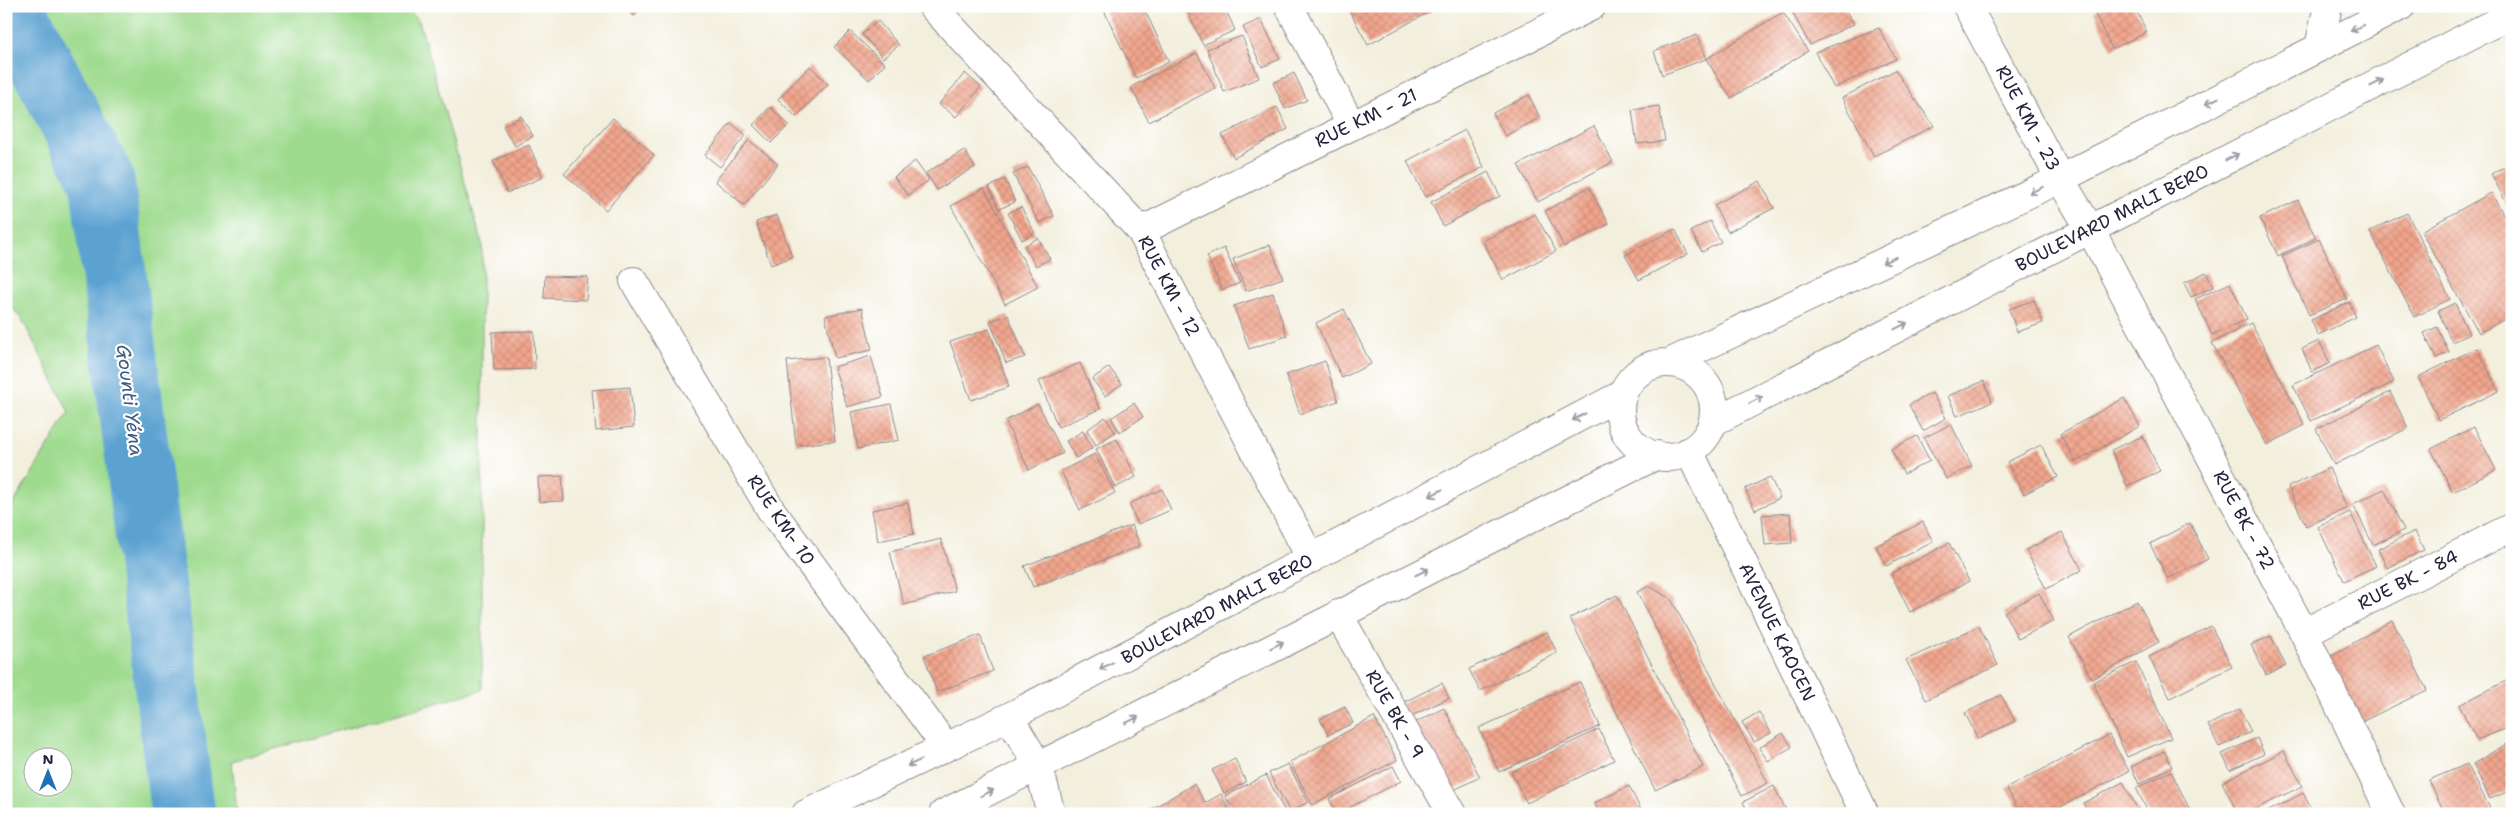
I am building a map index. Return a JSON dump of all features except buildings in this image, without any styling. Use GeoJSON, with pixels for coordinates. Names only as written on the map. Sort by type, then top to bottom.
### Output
{"type":"FeatureCollection","features":[{"type":"Feature","properties":{"kind":"street","name":"RUE KM - 12"},"geometry":{"type":"LineString","coordinates":[[932,6],[1141,231],[1311,559]]}},
{"type":"Feature","properties":{"kind":"street"},"geometry":{"type":"LineString","coordinates":[[1289,6],[1350,125]]}},
{"type":"Feature","properties":{"kind":"street","name":"RUE KM - 21"},"geometry":{"type":"LineString","coordinates":[[1141,231],[1350,125],[1592,6]]}},
{"type":"Feature","properties":{"kind":"street","name":"RUE KM - 23"},"geometry":{"type":"LineString","coordinates":[[1967,6],[2060,179],[2090,229]]}},
{"type":"Feature","properties":{"kind":"street"},"geometry":{"type":"LineString","coordinates":[[2319,47],[2328,6]]}},
{"type":"Feature","properties":{"kind":"street"},"geometry":{"type":"LineString","coordinates":[[1669,363],[1692,370],[1705,382],[1714,406],[1713,422],[1701,442],[1689,451],[1676,456],[1657,455],[1634,443],[1624,428],[1620,410],[1622,394],[1630,381],[1645,368],[1669,363],[2060,179],[2401,6]]}},
{"type":"Feature","properties":{"kind":"street","name":"BOULEVARD MALI BERO"},"geometry":{"type":"LineString","coordinates":[[1713,422],[2512,14]]}},
{"type":"Feature","properties":{"kind":"street","name":"RUE BK - 72"},"geometry":{"type":"LineString","coordinates":[[2090,229],[2304,633],[2391,814]]}},
{"type":"Feature","properties":{"kind":"street","name":"RUE KM- 10"},"geometry":{"type":"LineString","coordinates":[[634,281],[771,510],[946,747]]}},
{"type":"Feature","properties":{"kind":"street","name":"BOULEVARD MALI BERO"},"geometry":{"type":"LineString","coordinates":[[806,814],[1009,717],[1622,394]]}},
{"type":"Feature","properties":{"kind":"street","name":"AVENUE KAOCEN"},"geometry":{"type":"LineString","coordinates":[[1689,451],[1865,814]]}},
{"type":"Feature","properties":{"kind":"street"},"geometry":{"type":"LineString","coordinates":[[943,814],[1039,768],[1338,614],[1657,455]]}},
{"type":"Feature","properties":{"kind":"street","name":"RUE BK - 84"},"geometry":{"type":"LineString","coordinates":[[2304,633],[2512,527]]}},
{"type":"Feature","properties":{"kind":"street","name":"RUE BK - 9"},"geometry":{"type":"LineString","coordinates":[[1338,614],[1452,814]]}},
{"type":"Feature","properties":{"kind":"street"},"geometry":{"type":"LineString","coordinates":[[1009,717],[1039,768],[1051,814]]}},
{"type":"Feature","properties":{"kind":"green space"},"geometry":{"type":"Polygon","coordinates":[[[6,6],[406,6],[419,21],[482,243],[482,690],[232,761],[237,814],[6,814],[6,516],[69,412],[23,321],[6,300],[6,6]]]}},
{"type":"Feature","properties":{"kind":"waterway","name":"Gounti Yéna"},"geometry":{"type":"LineString","coordinates":[[11,6],[102,180],[183,814]]}}]}
